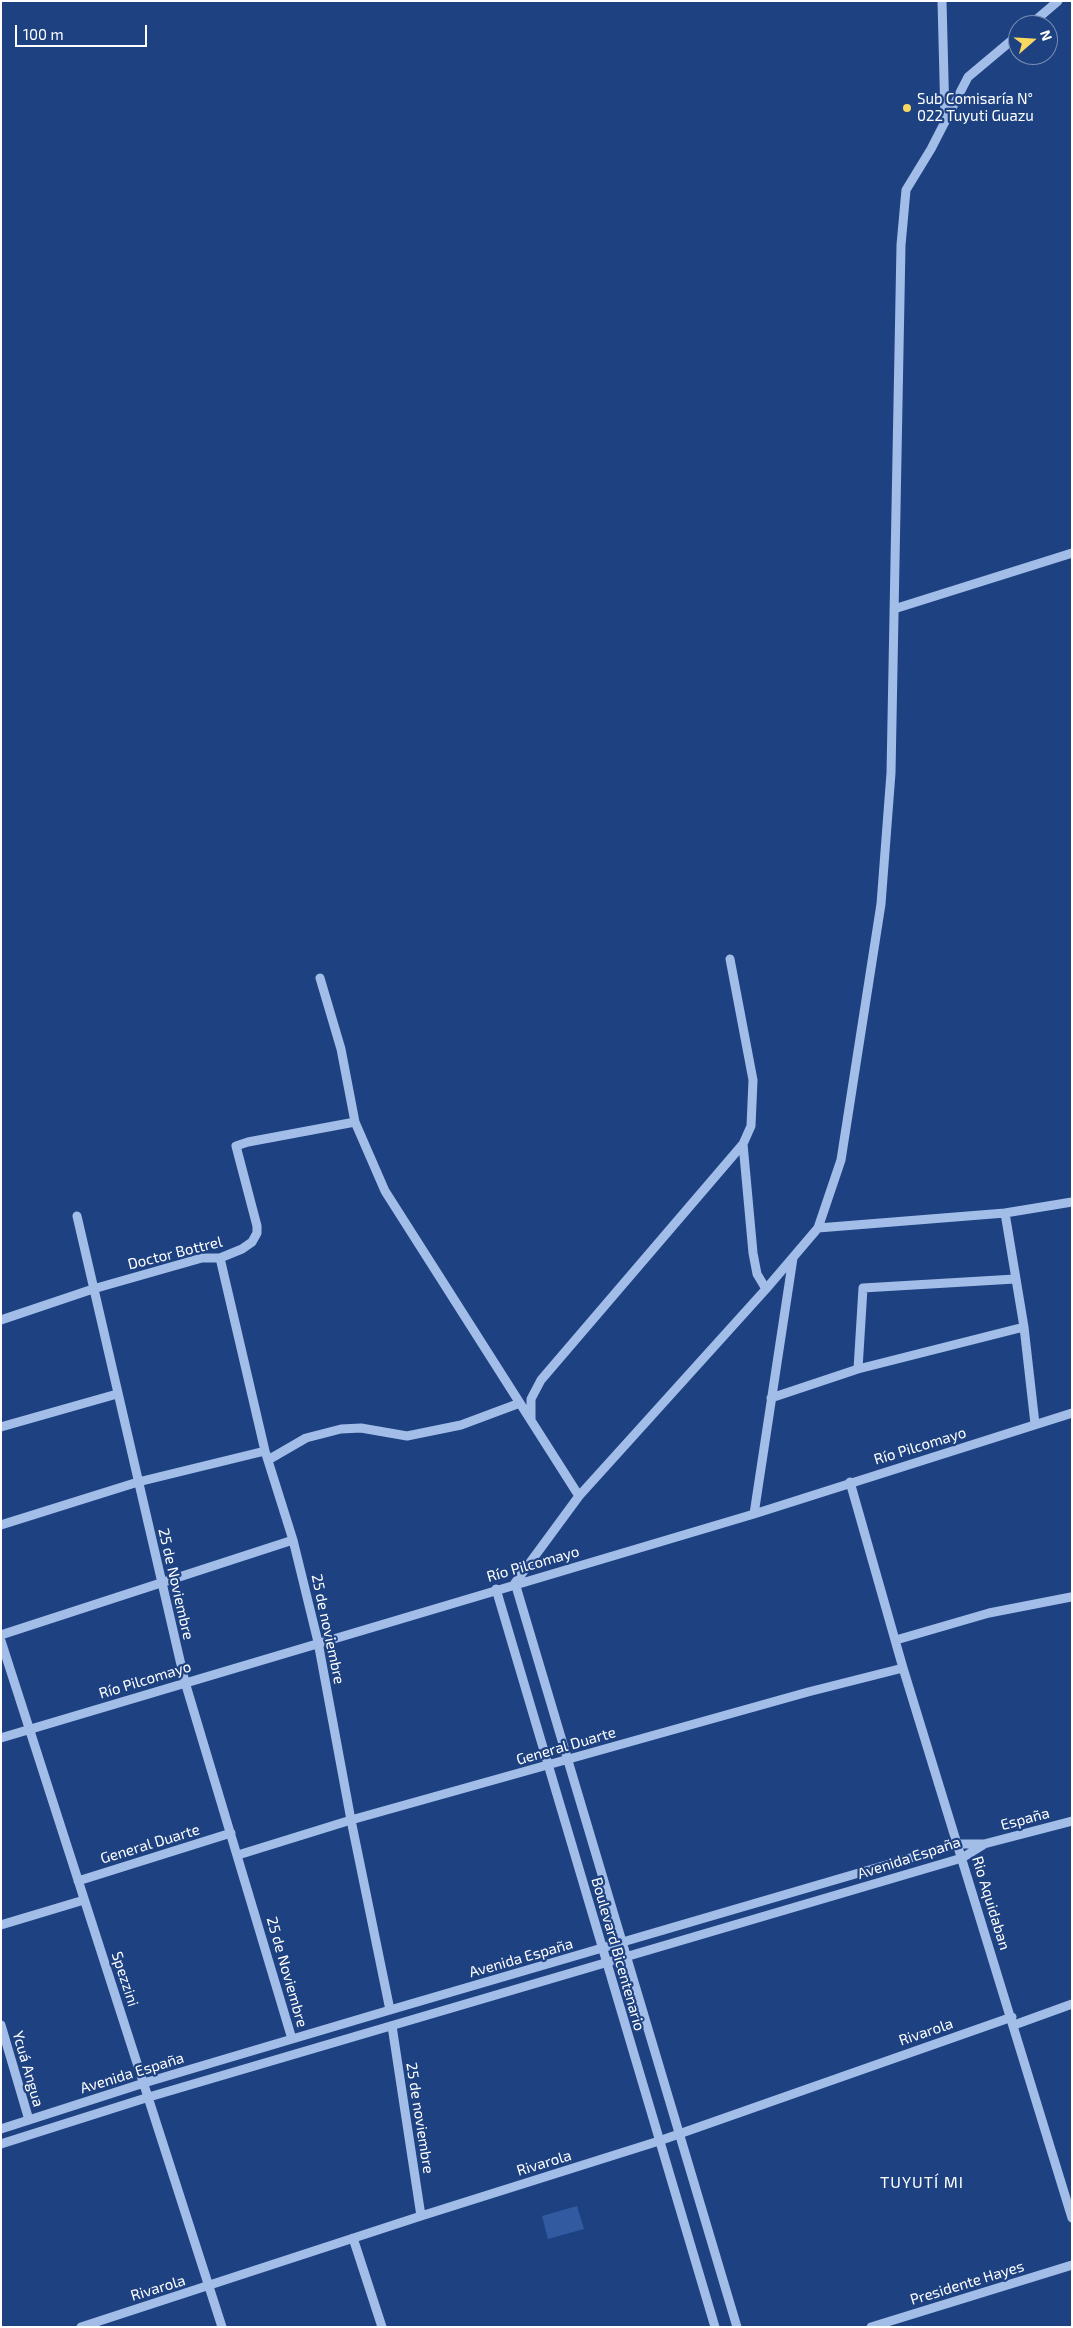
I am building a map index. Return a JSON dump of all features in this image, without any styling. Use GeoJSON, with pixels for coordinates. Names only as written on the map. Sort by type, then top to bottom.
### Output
{"type":"FeatureCollection","features":[{"type":"Feature","properties":{"kind":"street"},"geometry":{"type":"LineString","coordinates":[[942,1],[946,121]]}},
{"type":"Feature","properties":{"kind":"street"},"geometry":{"type":"LineString","coordinates":[[1042,15],[1058,1]]}},
{"type":"Feature","properties":{"kind":"street"},"geometry":{"type":"LineString","coordinates":[[515,1584],[579,1496],[766,1289],[818,1228],[841,1160],[880,904],[891,773],[901,244],[906,190],[946,121],[968,77],[1008,43]]}},
{"type":"Feature","properties":{"kind":"street"},"geometry":{"type":"LineString","coordinates":[[894,608],[1072,553]]}},
{"type":"Feature","properties":{"kind":"street"},"geometry":{"type":"LineString","coordinates":[[531,1420],[532,1399],[541,1380],[743,1144],[751,1126],[753,1080],[730,959]]}},
{"type":"Feature","properties":{"kind":"street"},"geometry":{"type":"LineString","coordinates":[[320,978],[341,1050],[355,1122],[386,1190],[579,1496]]}},
{"type":"Feature","properties":{"kind":"street","name":"Doctor Bottrel"},"geometry":{"type":"LineString","coordinates":[[1,1320],[94,1289],[202,1258],[220,1258],[242,1249],[252,1242],[257,1233],[253,1205],[236,1146],[355,1122]]}},
{"type":"Feature","properties":{"kind":"street"},"geometry":{"type":"LineString","coordinates":[[743,1144],[753,1253],[757,1274],[766,1289]]}},
{"type":"Feature","properties":{"kind":"street"},"geometry":{"type":"LineString","coordinates":[[818,1228],[1006,1213],[1072,1202]]}},
{"type":"Feature","properties":{"kind":"street"},"geometry":{"type":"LineString","coordinates":[[1006,1213],[1024,1327],[1035,1424]]}},
{"type":"Feature","properties":{"kind":"street","name":"25 de Noviembre"},"geometry":{"type":"LineString","coordinates":[[77,1216],[185,1682],[292,2039]]}},
{"type":"Feature","properties":{"kind":"street","name":"25 de noviembre"},"geometry":{"type":"LineString","coordinates":[[220,1258],[266,1456],[293,1540],[318,1642],[351,1820],[390,2010]]}},
{"type":"Feature","properties":{"kind":"street"},"geometry":{"type":"LineString","coordinates":[[754,1514],[793,1258]]}},
{"type":"Feature","properties":{"kind":"street"},"geometry":{"type":"LineString","coordinates":[[858,1369],[863,1288],[1015,1279]]}},
{"type":"Feature","properties":{"kind":"street"},"geometry":{"type":"LineString","coordinates":[[772,1398],[858,1369],[1024,1327]]}},
{"type":"Feature","properties":{"kind":"street"},"geometry":{"type":"LineString","coordinates":[[1,1427],[117,1394]]}},
{"type":"Feature","properties":{"kind":"street"},"geometry":{"type":"LineString","coordinates":[[1,1525],[138,1482],[266,1456],[306,1438],[341,1429],[361,1428],[407,1436],[461,1425],[520,1403]]}},
{"type":"Feature","properties":{"kind":"street","name":"Río Pilcomayo"},"geometry":{"type":"LineString","coordinates":[[1,1738],[496,1589],[754,1514],[1072,1413]]}},
{"type":"Feature","properties":{"kind":"street","name":"Rio Aquidaban"},"geometry":{"type":"LineString","coordinates":[[850,1482],[904,1668],[1072,2218]]}},
{"type":"Feature","properties":{"kind":"street"},"geometry":{"type":"LineString","coordinates":[[1,1635],[293,1540]]}},
{"type":"Feature","properties":{"kind":"street","name":"Boulevard Bicentenario"},"geometry":{"type":"LineString","coordinates":[[515,1584],[737,2327]]}},
{"type":"Feature","properties":{"kind":"street","name":"Boulevard Bicentenario"},"geometry":{"type":"LineString","coordinates":[[496,1589],[715,2327]]}},
{"type":"Feature","properties":{"kind":"street"},"geometry":{"type":"LineString","coordinates":[[896,1640],[989,1613],[1071,1597]]}},
{"type":"Feature","properties":{"kind":"street","name":"Spezzini"},"geometry":{"type":"LineString","coordinates":[[1,1641],[222,2327]]}},
{"type":"Feature","properties":{"kind":"street","name":"General Duarte"},"geometry":{"type":"LineString","coordinates":[[238,1855],[351,1820],[568,1761],[808,1692],[904,1668]]}},
{"type":"Feature","properties":{"kind":"street","name":"España"},"geometry":{"type":"LineString","coordinates":[[984,1844],[1072,1821]]}},
{"type":"Feature","properties":{"kind":"street","name":"General Duarte"},"geometry":{"type":"LineString","coordinates":[[78,1881],[231,1833]]}},
{"type":"Feature","properties":{"kind":"street","name":"Avenida España"},"geometry":{"type":"LineString","coordinates":[[1,2129],[144,2083],[958,1844],[984,1844]]}},
{"type":"Feature","properties":{"kind":"street","name":"Avenida España"},"geometry":{"type":"LineString","coordinates":[[1,2144],[148,2097],[962,1858],[984,1844]]}},
{"type":"Feature","properties":{"kind":"street"},"geometry":{"type":"LineString","coordinates":[[1,1925],[84,1900]]}},
{"type":"Feature","properties":{"kind":"street","name":"Rivarola"},"geometry":{"type":"LineString","coordinates":[[81,2327],[94,2325],[353,2238],[659,2141],[1013,2021],[1072,2004]]}},
{"type":"Feature","properties":{"kind":"street","name":"Ycuá Angua"},"geometry":{"type":"LineString","coordinates":[[1,2025],[29,2120]]}},
{"type":"Feature","properties":{"kind":"street","name":"25 de noviembre"},"geometry":{"type":"LineString","coordinates":[[392,2026],[421,2216]]}},
{"type":"Feature","properties":{"kind":"street"},"geometry":{"type":"LineString","coordinates":[[353,2238],[382,2327]]}},
{"type":"Feature","properties":{"kind":"street","name":"Presidente Hayes"},"geometry":{"type":"LineString","coordinates":[[871,2327],[1072,2266]]}},
{"type":"Feature","properties":{"kind":"shaded area"},"geometry":{"type":"Polygon","coordinates":[[[577,2206],[584,2229],[548,2239],[542,2216],[577,2206]]]}},
{"type":"Feature","properties":{"kind":"place","name":"Sub Comisaría N° 022 Tuyuti Guazu"},"geometry":{"type":"Point","coordinates":[907,108]}},
{"type":"Feature","properties":{"kind":"district","name":"TUYUTÍ MI"},"geometry":{"type":"Point","coordinates":[922,2183]}}]}
